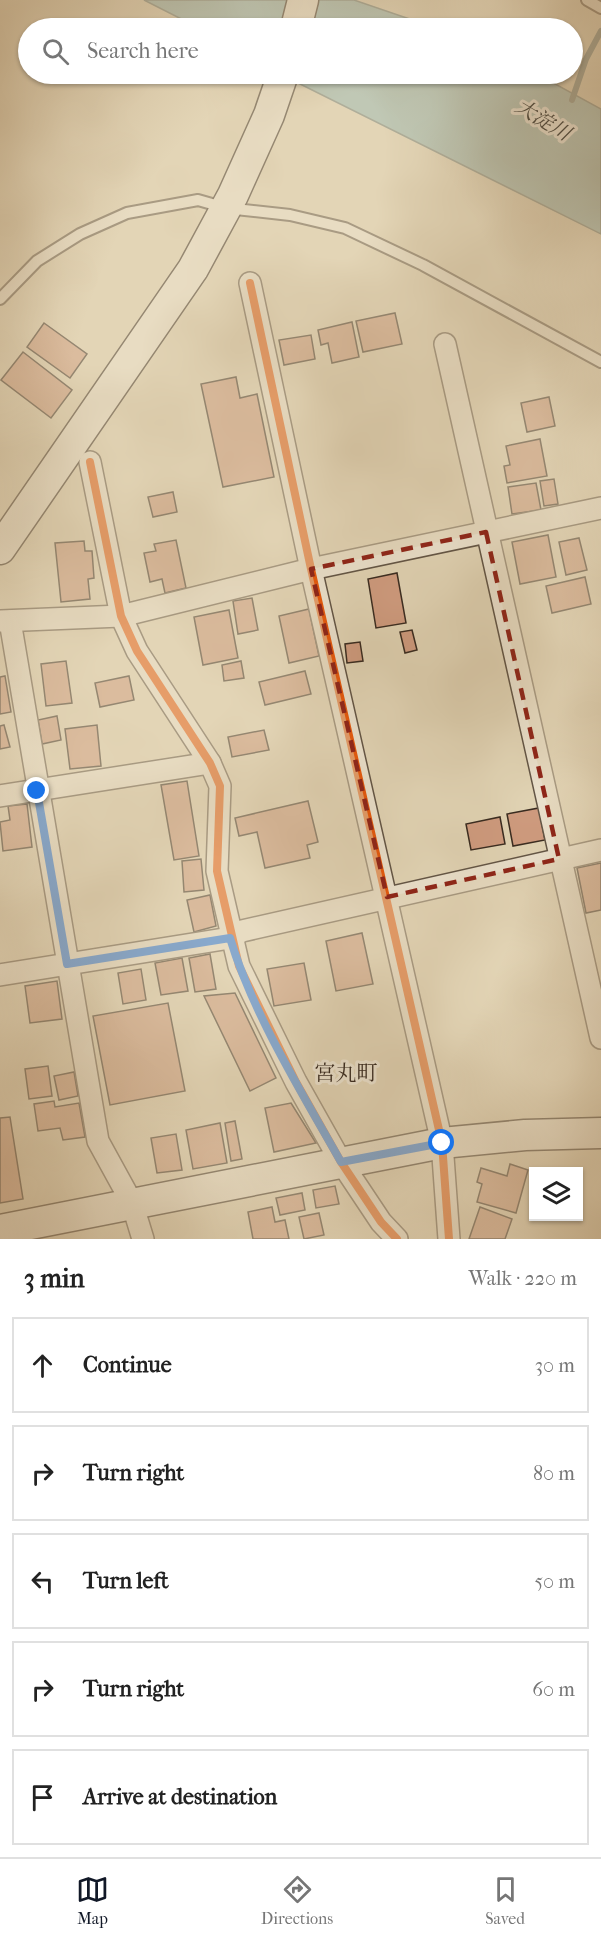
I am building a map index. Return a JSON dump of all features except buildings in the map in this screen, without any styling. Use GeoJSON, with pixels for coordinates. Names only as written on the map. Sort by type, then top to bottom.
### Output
{"type":"FeatureCollection","features":[{"type":"Feature","properties":{"kind":"street"},"geometry":{"type":"LineString","coordinates":[[298,18],[303,0]]}},
{"type":"Feature","properties":{"kind":"street"},"geometry":{"type":"LineString","coordinates":[[0,549],[193,269],[230,202],[269,116],[280,84]]}},
{"type":"Feature","properties":{"kind":"street"},"geometry":{"type":"LineString","coordinates":[[250,283],[311,569],[442,1143],[449,1239]]}},
{"type":"Feature","properties":{"kind":"street"},"geometry":{"type":"LineString","coordinates":[[446,344],[559,859],[601,1038]]}},
{"type":"Feature","properties":{"kind":"street"},"geometry":{"type":"LineString","coordinates":[[90,462],[121,616],[137,651],[210,763],[220,786],[216,856],[230,938],[239,966],[280,1050],[341,1162],[381,1222],[397,1239]]}},
{"type":"Feature","properties":{"kind":"street"},"geometry":{"type":"LineString","coordinates":[[143,1239],[132,1203],[98,1141],[5,621],[121,616],[311,569],[601,508]]}},
{"type":"Feature","properties":{"kind":"street"},"geometry":{"type":"LineString","coordinates":[[0,796],[210,763]]}},
{"type":"Feature","properties":{"kind":"street"},"geometry":{"type":"LineString","coordinates":[[0,975],[230,938],[242,931],[601,850]]}},
{"type":"Feature","properties":{"kind":"street"},"geometry":{"type":"LineString","coordinates":[[0,1230],[442,1143],[525,1135],[601,1133]]}},
{"type":"Feature","properties":{"kind":"lane"},"geometry":{"type":"LineString","coordinates":[[587,0],[601,8]]}},
{"type":"Feature","properties":{"kind":"lane"},"geometry":{"type":"LineString","coordinates":[[0,299],[37,261],[80,234],[127,213],[198,200],[230,202],[345,228],[423,265],[601,362]]}},
{"type":"Feature","properties":{"kind":"highlighted area"},"geometry":{"type":"Polygon","coordinates":[[[486,532],[559,859],[387,897],[311,569],[486,532]]]}},
{"type":"Feature","properties":{"kind":"water"},"geometry":{"type":"Polygon","coordinates":[[[144,0],[354,0],[407,18],[179,18],[144,0]]]}},
{"type":"Feature","properties":{"kind":"water","name":"大淀川"},"geometry":{"type":"Polygon","coordinates":[[[300,84],[555,84],[601,109],[601,234],[300,84]]]}},
{"type":"Feature","properties":{"kind":"waterway"},"geometry":{"type":"LineString","coordinates":[[583,68],[601,31]]}},
{"type":"Feature","properties":{"kind":"waterway"},"geometry":{"type":"LineString","coordinates":[[572,100],[577,84]]}},
{"type":"Feature","properties":{"kind":"cycle path"},"geometry":{"type":"LineString","coordinates":[[250,283],[311,569],[442,1143],[449,1239]]}},
{"type":"Feature","properties":{"kind":"cycle path"},"geometry":{"type":"LineString","coordinates":[[90,462],[121,616],[137,651],[210,763],[220,786],[217,871],[239,966],[296,1082],[341,1162],[381,1222],[397,1239]]}},
{"type":"Feature","properties":{"kind":"district","name":"宮丸町"},"geometry":{"type":"Point","coordinates":[346,1073]}},
{"type":"Feature","properties":{"kind":"route"},"geometry":{"type":"LineString","coordinates":[[37,791],[67,964],[230,938],[239,966],[296,1082],[341,1162],[442,1143]]}}]}
